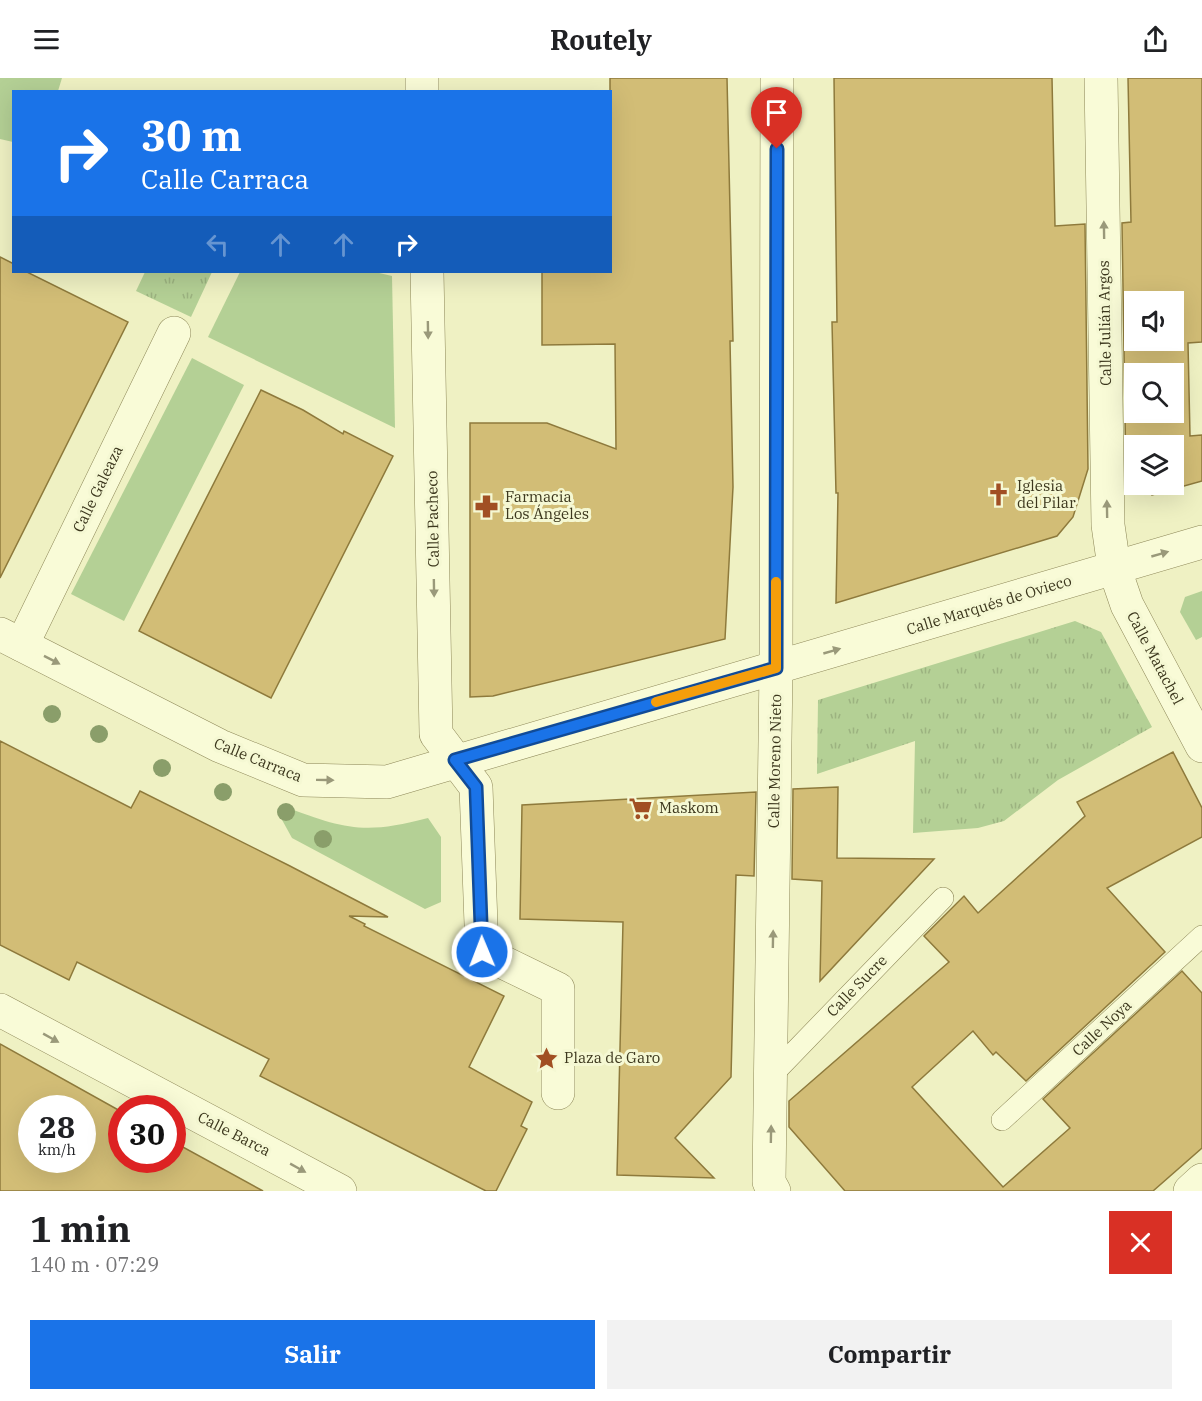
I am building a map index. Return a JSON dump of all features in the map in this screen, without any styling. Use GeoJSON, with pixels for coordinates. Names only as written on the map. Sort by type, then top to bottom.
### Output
{"type":"FeatureCollection","features":[{"type":"Feature","properties":{"kind":"street","name":"Calle Moreno Nieto"},"geometry":{"type":"LineString","coordinates":[[774,1191],[770,1182],[776,668],[777,78]]}},
{"type":"Feature","properties":{"kind":"street","name":"Calle Julián Argos"},"geometry":{"type":"LineString","coordinates":[[1101,78],[1107,525],[1114,567]]}},
{"type":"Feature","properties":{"kind":"street","name":"Calle Pacheco"},"geometry":{"type":"LineString","coordinates":[[427,273],[435,734],[455,760]]}},
{"type":"Feature","properties":{"kind":"street","name":"Calle Galeaza"},"geometry":{"type":"LineString","coordinates":[[7,641],[174,333]]}},
{"type":"Feature","properties":{"kind":"street","name":"Calle Marqués de Ovieco"},"geometry":{"type":"LineString","coordinates":[[776,668],[1202,542]]}},
{"type":"Feature","properties":{"kind":"street","name":"Calle Matachel"},"geometry":{"type":"LineString","coordinates":[[1114,567],[1136,626],[1198,728]]}},
{"type":"Feature","properties":{"kind":"street","name":"Calle Carraca"},"geometry":{"type":"LineString","coordinates":[[7,641],[220,746],[303,780],[387,782],[455,760],[776,668]]}},
{"type":"Feature","properties":{"kind":"street"},"geometry":{"type":"LineString","coordinates":[[455,760],[476,787],[482,952],[558,989],[558,1093]]}},
{"type":"Feature","properties":{"kind":"street","name":"Calle Barca"},"geometry":{"type":"LineString","coordinates":[[0,1010],[340,1191]]}},
{"type":"Feature","properties":{"kind":"street"},"geometry":{"type":"LineString","coordinates":[[1190,1191],[1202,1180]]}},
{"type":"Feature","properties":{"kind":"lane","name":"Calle Sucre"},"geometry":{"type":"LineString","coordinates":[[772,1075],[943,898]]}},
{"type":"Feature","properties":{"kind":"lane","name":"Calle Noya"},"geometry":{"type":"LineString","coordinates":[[1002,1120],[1202,936]]}},
{"type":"Feature","properties":{"kind":"green space"},"geometry":{"type":"Polygon","coordinates":[[[0,78],[62,78],[58,90],[12,90],[12,142],[0,139],[0,78]]]}},
{"type":"Feature","properties":{"kind":"green space"},"geometry":{"type":"Polygon","coordinates":[[[145,273],[212,273],[191,317],[136,291],[145,273]]]}},
{"type":"Feature","properties":{"kind":"green space"},"geometry":{"type":"Polygon","coordinates":[[[240,273],[379,273],[392,276],[395,428],[208,337],[240,273]]]}},
{"type":"Feature","properties":{"kind":"green space"},"geometry":{"type":"Polygon","coordinates":[[[192,358],[244,385],[124,621],[71,594],[192,358]]]}},
{"type":"Feature","properties":{"kind":"green space"},"geometry":{"type":"Polygon","coordinates":[[[1202,591],[1202,637],[1196,640],[1180,612],[1185,597],[1202,591]]]}},
{"type":"Feature","properties":{"kind":"green space"},"geometry":{"type":"Polygon","coordinates":[[[1075,621],[1101,632],[1152,727],[1058,780],[1004,821],[978,828],[913,833],[915,741],[817,774],[818,700],[1075,621]]]}},
{"type":"Feature","properties":{"kind":"green space"},"geometry":{"type":"Polygon","coordinates":[[[283,806],[322,820],[354,827],[387,827],[428,818],[441,837],[441,902],[425,909],[292,838],[281,818],[283,806]]]}},
{"type":"Feature","properties":{"kind":"building"},"geometry":{"type":"Polygon","coordinates":[[[610,78],[727,78],[733,341],[730,341],[733,487],[725,639],[493,696],[470,697],[470,423],[547,423],[616,449],[615,344],[542,345],[542,273],[612,273],[612,90],[610,90],[610,78]]]}},
{"type":"Feature","properties":{"kind":"building"},"geometry":{"type":"Polygon","coordinates":[[[834,78],[1052,78],[1055,226],[1085,224],[1088,469],[1073,517],[1057,536],[836,603],[838,493],[836,493],[832,322],[837,322],[834,78]]]}},
{"type":"Feature","properties":{"kind":"building"},"geometry":{"type":"Polygon","coordinates":[[[1128,78],[1202,78],[1202,342],[1188,343],[1190,436],[1202,435],[1202,481],[1184,486],[1184,435],[1125,435],[1125,423],[1184,423],[1184,363],[1124,363],[1124,351],[1184,351],[1184,291],[1124,291],[1124,350],[1122,223],[1131,222],[1128,78]]]}},
{"type":"Feature","properties":{"kind":"building"},"geometry":{"type":"Polygon","coordinates":[[[0,257],[12,263],[12,273],[29,273],[128,322],[0,578],[0,257]]]}},
{"type":"Feature","properties":{"kind":"building"},"geometry":{"type":"Polygon","coordinates":[[[261,390],[303,410],[343,434],[344,431],[393,456],[271,698],[139,631],[261,390]]]}},
{"type":"Feature","properties":{"kind":"building"},"geometry":{"type":"Polygon","coordinates":[[[0,741],[131,808],[140,791],[288,865],[388,917],[349,916],[365,924],[364,926],[504,996],[469,1067],[532,1102],[521,1126],[527,1129],[496,1191],[486,1191],[260,1076],[269,1059],[77,962],[69,980],[0,945],[0,741]]]}},
{"type":"Feature","properties":{"kind":"building"},"geometry":{"type":"Polygon","coordinates":[[[1173,752],[1202,808],[1202,837],[1107,888],[1165,952],[1026,1081],[996,1052],[993,1055],[973,1031],[912,1087],[1003,1187],[1070,1128],[1043,1099],[1182,971],[1202,993],[1202,1148],[1153,1191],[845,1191],[789,1127],[789,1101],[949,962],[924,936],[964,896],[978,913],[1085,816],[1077,802],[1173,752]]]}},
{"type":"Feature","properties":{"kind":"building"},"geometry":{"type":"Polygon","coordinates":[[[838,787],[837,858],[934,859],[820,981],[822,881],[792,879],[793,789],[838,787]]]}},
{"type":"Feature","properties":{"kind":"building"},"geometry":{"type":"Polygon","coordinates":[[[756,792],[754,876],[736,875],[731,1077],[675,1138],[714,1178],[617,1175],[623,922],[520,919],[522,805],[756,792]]]}},
{"type":"Feature","properties":{"kind":"building"},"geometry":{"type":"Polygon","coordinates":[[[0,1044],[92,1095],[18,1095],[18,1173],[96,1173],[96,1098],[108,1104],[108,1173],[186,1173],[186,1149],[263,1191],[0,1191],[0,1044]]]}},
{"type":"Feature","properties":{"kind":"slow traffic"},"geometry":{"type":"LineString","coordinates":[[656,702],[776,668],[776,582]]}},
{"type":"Feature","properties":{"kind":"place","name":"Iglesia del Pilar"},"geometry":{"type":"Point","coordinates":[999,495]}},
{"type":"Feature","properties":{"kind":"place","name":"Farmacia Los Ángeles"},"geometry":{"type":"Point","coordinates":[487,506]}},
{"type":"Feature","properties":{"kind":"place","name":"Maskom"},"geometry":{"type":"Point","coordinates":[641,808]}},
{"type":"Feature","properties":{"kind":"place","name":"Plaza de Garo"},"geometry":{"type":"Point","coordinates":[546,1058]}},
{"type":"Feature","properties":{"kind":"route"},"geometry":{"type":"LineString","coordinates":[[482,952],[476,787],[455,760],[776,668],[777,149]]}}]}
